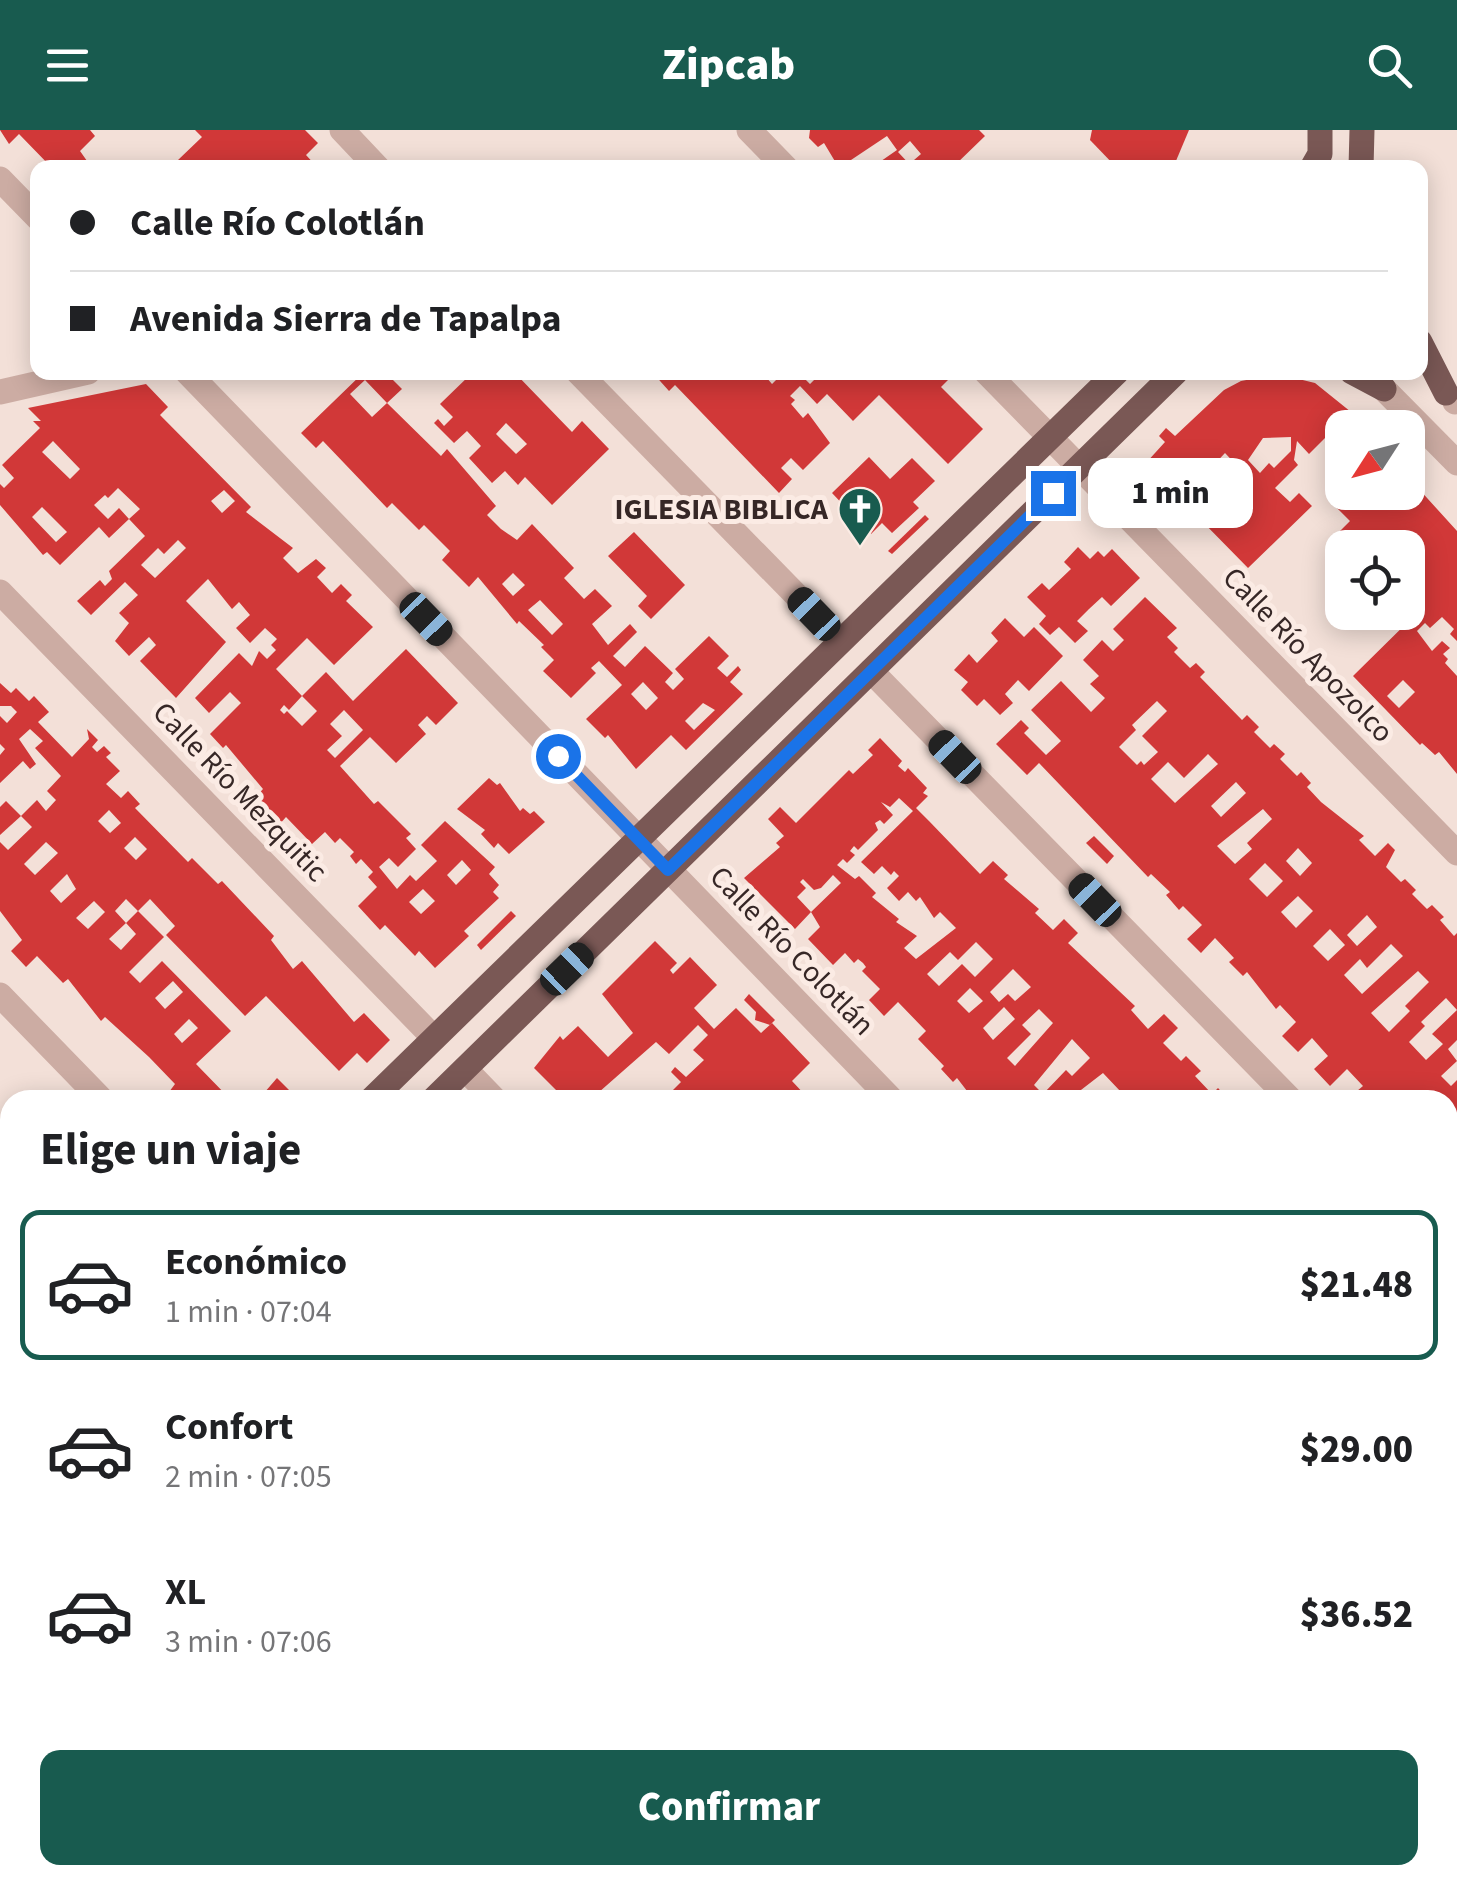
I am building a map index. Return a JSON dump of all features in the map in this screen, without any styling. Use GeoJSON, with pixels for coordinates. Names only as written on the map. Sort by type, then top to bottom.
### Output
{"type":"FeatureCollection","features":[{"type":"Feature","properties":{"kind":"main road"},"geometry":{"type":"LineString","coordinates":[[1317,160],[1320,130]]}},
{"type":"Feature","properties":{"kind":"main road"},"geometry":{"type":"LineString","coordinates":[[1361,160],[1362,130]]}},
{"type":"Feature","properties":{"kind":"main road"},"geometry":{"type":"LineString","coordinates":[[1428,355],[1454,399]]}},
{"type":"Feature","properties":{"kind":"main road"},"geometry":{"type":"LineString","coordinates":[[381,1090],[1108,380]]}},
{"type":"Feature","properties":{"kind":"main road"},"geometry":{"type":"LineString","coordinates":[[443,1090],[1170,380]]}},
{"type":"Feature","properties":{"kind":"street"},"geometry":{"type":"LineString","coordinates":[[342,130],[370,160]]}},
{"type":"Feature","properties":{"kind":"street"},"geometry":{"type":"LineString","coordinates":[[749,130],[778,160]]}},
{"type":"Feature","properties":{"kind":"street"},"geometry":{"type":"LineString","coordinates":[[0,179],[30,210]]}},
{"type":"Feature","properties":{"kind":"street"},"geometry":{"type":"LineString","coordinates":[[1428,375],[1454,399]]}},
{"type":"Feature","properties":{"kind":"street"},"geometry":{"type":"LineString","coordinates":[[0,392],[53,380]]}},
{"type":"Feature","properties":{"kind":"street","name":"Calle Río Colotlán"},"geometry":{"type":"LineString","coordinates":[[195,380],[882,1090]]}},
{"type":"Feature","properties":{"kind":"street"},"geometry":{"type":"LineString","coordinates":[[586,380],[840,640]]}},
{"type":"Feature","properties":{"kind":"street","name":"Calle Río Apozolco"},"geometry":{"type":"LineString","coordinates":[[994,380],[1457,853]]}},
{"type":"Feature","properties":{"kind":"street"},"geometry":{"type":"LineString","coordinates":[[1376,381],[1457,462]]}},
{"type":"Feature","properties":{"kind":"street","name":"Calle Río Mezquitic"},"geometry":{"type":"LineString","coordinates":[[0,592],[434,1038]]}},
{"type":"Feature","properties":{"kind":"street"},"geometry":{"type":"LineString","coordinates":[[871,671],[1281,1090]]}},
{"type":"Feature","properties":{"kind":"street"},"geometry":{"type":"LineString","coordinates":[[0,995],[92,1090]]}},
{"type":"Feature","properties":{"kind":"street"},"geometry":{"type":"LineString","coordinates":[[465,1069],[486,1090]]}},
{"type":"Feature","properties":{"kind":"building"},"geometry":{"type":"Polygon","coordinates":[[[0,130],[90,130],[95,136],[80,151],[86,160],[44,160],[19,134],[9,144],[0,130]]]}},
{"type":"Feature","properties":{"kind":"building"},"geometry":{"type":"Polygon","coordinates":[[[195,130],[305,130],[318,143],[306,155],[311,160],[178,160],[202,137],[195,130]]]}},
{"type":"Feature","properties":{"kind":"building"},"geometry":{"type":"Polygon","coordinates":[[[810,130],[979,130],[985,136],[960,160],[914,160],[921,154],[910,141],[898,152],[906,160],[883,160],[897,150],[887,136],[851,160],[834,160],[824,143],[818,147],[809,138],[810,130]]]}},
{"type":"Feature","properties":{"kind":"building"},"geometry":{"type":"Polygon","coordinates":[[[1092,130],[1189,130],[1176,160],[1109,160],[1090,140],[1092,130]]]}},
{"type":"Feature","properties":{"kind":"building"},"geometry":{"type":"Polygon","coordinates":[[[356,380],[365,380],[350,394],[372,417],[387,403],[441,456],[447,449],[496,506],[487,515],[501,529],[517,540],[532,524],[574,568],[564,578],[584,599],[595,589],[612,606],[592,624],[608,645],[630,624],[637,632],[613,656],[625,667],[645,646],[673,673],[665,682],[673,690],[684,679],[675,669],[709,636],[729,656],[717,668],[727,677],[738,666],[741,670],[730,682],[743,694],[686,750],[671,735],[636,769],[608,735],[605,738],[586,719],[622,685],[599,661],[591,668],[596,673],[571,698],[543,671],[554,660],[541,647],[544,645],[519,621],[517,624],[478,577],[469,587],[442,560],[450,551],[424,525],[419,530],[392,503],[387,508],[323,441],[316,448],[301,433],[356,380]],[[513,573],[502,584],[513,596],[525,585],[513,573]],[[540,600],[528,610],[552,635],[563,624],[540,600]],[[643,682],[631,694],[646,710],[658,698],[643,682]],[[703,703],[685,721],[694,730],[715,710],[703,703]]]}},
{"type":"Feature","properties":{"kind":"building"},"geometry":{"type":"Polygon","coordinates":[[[365,380],[393,380],[402,389],[387,403],[365,380]]]}},
{"type":"Feature","properties":{"kind":"building"},"geometry":{"type":"Polygon","coordinates":[[[465,380],[522,380],[572,432],[582,421],[609,449],[552,505],[525,477],[518,485],[505,471],[492,483],[469,458],[481,446],[467,431],[454,443],[434,423],[438,419],[444,426],[453,417],[440,404],[465,380]],[[506,423],[496,434],[516,454],[527,444],[506,423]]]}},
{"type":"Feature","properties":{"kind":"building"},"geometry":{"type":"Polygon","coordinates":[[[659,380],[769,380],[772,384],[776,380],[806,380],[810,384],[814,380],[948,380],[941,387],[983,429],[948,464],[879,395],[853,421],[827,394],[817,404],[800,386],[790,396],[795,400],[791,404],[803,418],[808,413],[830,443],[803,470],[791,458],[781,468],[792,479],[779,493],[675,385],[669,391],[659,380]]]}},
{"type":"Feature","properties":{"kind":"building"},"geometry":{"type":"Polygon","coordinates":[[[1246,380],[1315,383],[1349,410],[1325,410],[1325,438],[1309,454],[1297,441],[1294,460],[1298,465],[1275,488],[1290,502],[1299,493],[1312,506],[1248,568],[1195,514],[1240,469],[1225,453],[1209,470],[1213,474],[1186,501],[1179,495],[1175,499],[1145,464],[1165,442],[1159,436],[1166,428],[1175,436],[1224,390],[1246,380]],[[1291,437],[1263,438],[1248,460],[1260,473],[1269,463],[1274,468],[1291,451],[1291,437]]]}},
{"type":"Feature","properties":{"kind":"building"},"geometry":{"type":"Polygon","coordinates":[[[146,384],[168,407],[160,415],[251,507],[246,512],[293,548],[283,558],[298,573],[316,559],[326,568],[317,577],[332,593],[341,584],[352,595],[346,601],[373,627],[334,665],[307,638],[276,669],[302,696],[326,672],[353,701],[406,649],[458,703],[436,725],[427,716],[418,725],[426,734],[396,763],[370,737],[340,766],[374,804],[378,801],[411,834],[406,838],[416,849],[398,867],[389,858],[379,867],[397,889],[410,875],[416,881],[437,861],[421,845],[445,821],[495,867],[489,874],[499,885],[493,892],[499,898],[464,931],[469,936],[435,968],[419,951],[415,956],[385,925],[380,930],[358,906],[377,887],[368,877],[373,872],[361,859],[356,864],[350,856],[354,852],[340,838],[335,843],[325,832],[312,844],[286,817],[279,825],[254,799],[263,789],[226,745],[223,748],[210,734],[241,703],[230,692],[209,713],[195,698],[239,653],[252,666],[259,651],[267,659],[276,650],[271,645],[277,639],[265,628],[250,643],[236,628],[250,615],[239,602],[232,609],[208,579],[186,601],[226,642],[176,698],[140,661],[156,645],[149,637],[129,656],[115,641],[129,623],[119,613],[138,595],[125,582],[91,615],[77,601],[100,580],[105,586],[112,579],[109,571],[145,536],[129,519],[109,538],[99,527],[60,565],[47,552],[43,555],[0,505],[0,484],[4,488],[14,478],[2,465],[40,428],[33,421],[41,421],[28,408],[146,384]],[[53,441],[42,452],[70,479],[80,469],[53,441]],[[118,488],[94,505],[108,519],[119,508],[129,519],[140,509],[118,488]],[[224,490],[211,501],[222,513],[235,501],[224,490]],[[42,507],[32,517],[56,542],[67,532],[42,507]],[[178,540],[164,554],[158,548],[141,565],[155,578],[186,548],[178,540]],[[302,696],[289,710],[284,705],[280,710],[284,714],[287,711],[302,726],[317,711],[302,696]],[[344,710],[330,724],[342,736],[327,750],[335,758],[363,730],[344,710]],[[462,860],[447,875],[456,885],[471,870],[462,860]],[[423,889],[409,902],[421,914],[435,901],[423,889]]]}},
{"type":"Feature","properties":{"kind":"building"},"geometry":{"type":"Polygon","coordinates":[[[869,457],[890,479],[912,458],[935,481],[913,502],[919,508],[892,533],[882,523],[871,534],[832,493],[869,457]]]}},
{"type":"Feature","properties":{"kind":"building"},"geometry":{"type":"Polygon","coordinates":[[[1425,496],[1457,531],[1457,641],[1450,634],[1454,629],[1442,617],[1430,628],[1425,623],[1425,530],[1341,530],[1350,521],[1339,510],[1425,510],[1425,496]]]}},
{"type":"Feature","properties":{"kind":"building"},"geometry":{"type":"Polygon","coordinates":[[[925,515],[929,519],[892,554],[888,551],[925,515]]]}},
{"type":"Feature","properties":{"kind":"building"},"geometry":{"type":"Polygon","coordinates":[[[634,532],[685,585],[651,619],[638,606],[647,596],[608,556],[634,532]]]}},
{"type":"Feature","properties":{"kind":"building"},"geometry":{"type":"Polygon","coordinates":[[[1078,547],[1090,559],[1098,551],[1104,557],[1112,549],[1140,578],[1111,606],[1102,597],[1077,621],[1088,631],[1075,643],[1059,627],[1050,635],[1039,624],[1046,616],[1027,597],[1042,583],[1049,590],[1071,569],[1064,562],[1078,547]]]}},
{"type":"Feature","properties":{"kind":"building"},"geometry":{"type":"Polygon","coordinates":[[[1145,597],[1177,628],[1167,637],[1178,648],[1174,652],[1190,668],[1196,663],[1205,672],[1200,677],[1242,720],[1247,715],[1259,727],[1254,732],[1270,748],[1274,744],[1285,754],[1280,759],[1297,776],[1301,772],[1311,783],[1307,787],[1321,802],[1364,836],[1359,840],[1375,856],[1388,843],[1395,850],[1386,867],[1416,890],[1412,894],[1427,909],[1432,905],[1444,917],[1440,920],[1454,936],[1457,933],[1457,1010],[1457,1040],[1448,1049],[1457,1061],[1441,1076],[1451,1086],[1457,1080],[1457,1090],[1358,1090],[1363,1086],[1347,1069],[1330,1086],[1314,1069],[1328,1056],[1312,1038],[1298,1052],[1282,1036],[1296,1022],[1280,1005],[1276,1009],[1247,972],[1243,976],[1229,962],[1234,958],[1215,938],[1201,953],[1187,939],[1202,925],[1183,906],[1179,910],[1166,895],[1170,892],[1151,874],[1148,877],[1039,763],[1027,775],[996,744],[1021,720],[1029,728],[1024,733],[1046,755],[1061,741],[1031,710],[1061,681],[1091,712],[1105,698],[1090,684],[1099,676],[1083,660],[1102,640],[1113,651],[1124,640],[1113,629],[1145,597]],[[1157,701],[1132,725],[1136,730],[1119,747],[1137,765],[1141,761],[1144,765],[1158,752],[1142,736],[1167,711],[1157,701]],[[1208,754],[1184,778],[1168,762],[1151,779],[1175,803],[1218,764],[1208,754]],[[1236,782],[1211,806],[1221,817],[1246,793],[1236,782]],[[1263,809],[1217,846],[1235,864],[1252,849],[1247,843],[1272,819],[1263,809]],[[1298,848],[1286,861],[1300,876],[1312,863],[1298,848]],[[1265,863],[1249,879],[1267,897],[1283,881],[1265,863]],[[1298,896],[1281,912],[1296,928],[1313,911],[1298,896]],[[1367,915],[1347,935],[1357,946],[1377,927],[1367,915]],[[1330,929],[1313,946],[1328,961],[1345,945],[1330,929]],[[1391,944],[1367,968],[1360,959],[1344,975],[1362,994],[1403,956],[1391,944]],[[1418,971],[1371,1013],[1389,1032],[1410,1011],[1405,1006],[1429,982],[1418,971]],[[1446,998],[1421,1022],[1425,1026],[1409,1042],[1426,1060],[1443,1044],[1432,1034],[1457,1010],[1446,998]]]}},
{"type":"Feature","properties":{"kind":"building"},"geometry":{"type":"Polygon","coordinates":[[[1005,618],[1024,637],[1034,627],[1063,656],[1029,691],[1018,680],[1005,694],[1013,703],[1000,715],[984,699],[977,706],[961,690],[968,682],[954,670],[969,654],[977,663],[998,641],[991,633],[1005,618]]]}},
{"type":"Feature","properties":{"kind":"building"},"geometry":{"type":"Polygon","coordinates":[[[1400,630],[1418,630],[1432,651],[1442,641],[1450,648],[1443,654],[1448,659],[1445,663],[1457,676],[1457,774],[1439,752],[1435,755],[1420,745],[1353,676],[1400,630]],[[1403,680],[1387,696],[1399,708],[1415,692],[1403,680]]]}},
{"type":"Feature","properties":{"kind":"building"},"geometry":{"type":"Polygon","coordinates":[[[0,683],[11,693],[16,688],[29,701],[34,696],[49,712],[38,722],[72,757],[89,739],[87,729],[98,740],[92,747],[97,752],[104,746],[111,753],[106,757],[120,771],[106,784],[121,798],[128,791],[140,804],[135,808],[188,862],[192,858],[218,884],[222,881],[274,936],[271,940],[293,969],[302,961],[354,1022],[364,1013],[390,1040],[367,1063],[357,1053],[339,1071],[266,996],[245,1016],[166,935],[175,926],[150,899],[138,911],[164,937],[129,972],[140,983],[162,961],[231,1031],[196,1064],[221,1090],[170,1090],[175,1084],[105,1017],[101,1021],[68,979],[63,983],[37,956],[26,967],[11,951],[22,940],[0,911],[0,842],[8,850],[32,827],[21,816],[37,800],[46,811],[56,800],[47,791],[61,776],[35,748],[43,741],[30,729],[19,739],[36,764],[30,769],[23,761],[0,783],[0,755],[5,749],[0,744],[0,716],[7,723],[17,712],[11,706],[0,706],[0,683]],[[109,810],[98,821],[110,833],[121,823],[109,810]],[[135,837],[124,848],[136,860],[147,849],[135,837]],[[46,842],[24,864],[35,875],[58,853],[46,842]],[[67,874],[50,891],[61,903],[76,889],[67,874]],[[126,899],[115,911],[126,923],[138,911],[126,899]],[[94,901],[76,918],[88,929],[105,912],[94,901]],[[126,923],[109,939],[121,950],[136,934],[126,923]],[[173,981],[155,998],[165,1009],[183,992],[173,981]],[[189,1019],[174,1034],[182,1043],[198,1028],[189,1019]]]}},
{"type":"Feature","properties":{"kind":"building"},"geometry":{"type":"Polygon","coordinates":[[[880,738],[902,761],[898,766],[905,772],[908,768],[927,788],[923,793],[928,796],[916,808],[980,874],[993,861],[1008,875],[1004,879],[1039,909],[1035,913],[1053,930],[1064,919],[1078,933],[1068,943],[1135,1006],[1131,1010],[1148,1029],[1164,1014],[1178,1028],[1163,1043],[1181,1061],[1186,1056],[1201,1071],[1195,1076],[1208,1090],[1119,1090],[1103,1073],[1081,1090],[1047,1090],[1066,1070],[1072,1076],[1090,1058],[1072,1039],[1034,1085],[1039,1090],[966,1090],[957,1078],[953,1082],[941,1069],[944,1066],[918,1039],[926,1031],[898,1002],[884,1016],[869,1000],[880,989],[862,971],[866,967],[863,963],[858,959],[854,963],[845,953],[833,965],[808,939],[820,927],[811,912],[795,929],[744,878],[780,847],[776,843],[784,836],[768,819],[780,807],[796,823],[849,770],[853,774],[873,755],[868,750],[880,738]],[[899,798],[890,807],[881,802],[893,815],[884,824],[880,820],[875,823],[878,830],[858,850],[854,846],[850,851],[855,855],[847,863],[843,859],[837,865],[855,879],[859,876],[876,893],[872,897],[899,919],[896,922],[917,936],[904,948],[916,959],[956,928],[940,912],[934,918],[920,897],[916,901],[908,892],[899,901],[887,888],[899,876],[894,871],[891,875],[882,866],[874,874],[861,862],[913,811],[899,798]],[[833,875],[814,890],[803,879],[800,882],[806,888],[797,897],[811,912],[841,883],[833,875]],[[976,942],[958,960],[950,952],[927,974],[939,986],[962,964],[975,977],[993,959],[976,942]],[[1013,969],[990,992],[999,1002],[1008,994],[1015,1001],[1031,987],[1013,969]],[[970,988],[957,1001],[969,1013],[983,1001],[970,988]],[[1004,1007],[983,1028],[993,1040],[1015,1019],[1004,1007]],[[1039,1009],[1022,1025],[1031,1034],[1007,1058],[1015,1066],[1053,1023],[1039,1009]]]}},
{"type":"Feature","properties":{"kind":"building"},"geometry":{"type":"Polygon","coordinates":[[[489,778],[497,785],[500,783],[520,811],[534,811],[545,822],[509,854],[498,843],[494,848],[481,834],[485,830],[457,809],[489,778]]]}},
{"type":"Feature","properties":{"kind":"building"},"geometry":{"type":"Polygon","coordinates":[[[6,801],[21,816],[0,835],[0,807],[6,801]]]}},
{"type":"Feature","properties":{"kind":"building"},"geometry":{"type":"Polygon","coordinates":[[[1094,836],[1114,856],[1107,864],[1086,843],[1094,836]]]}},
{"type":"Feature","properties":{"kind":"building"},"geometry":{"type":"Polygon","coordinates":[[[511,911],[516,916],[481,950],[477,945],[511,911]]]}},
{"type":"Feature","properties":{"kind":"building"},"geometry":{"type":"Polygon","coordinates":[[[655,941],[677,963],[670,970],[673,974],[690,957],[717,985],[694,1008],[714,1029],[736,1008],[761,1033],[772,1023],[810,1063],[792,1081],[800,1090],[673,1090],[681,1082],[671,1072],[675,1067],[686,1077],[704,1060],[693,1050],[708,1035],[698,1025],[669,1054],[656,1042],[601,1090],[556,1090],[534,1068],[560,1036],[563,1040],[578,1026],[608,1057],[633,1033],[602,994],[655,941]]]}},
{"type":"Feature","properties":{"kind":"building"},"geometry":{"type":"Polygon","coordinates":[[[749,994],[775,1020],[770,1025],[755,1020],[756,1012],[744,1000],[749,994]]]}},
{"type":"Feature","properties":{"kind":"building"},"geometry":{"type":"Polygon","coordinates":[[[277,1078],[289,1090],[267,1090],[277,1078]]]}},
{"type":"Feature","properties":{"kind":"place","name":"IGLESIA BIBLICA"},"geometry":{"type":"Point","coordinates":[860,547]}},
{"type":"Feature","properties":{"kind":"route"},"geometry":{"type":"LineString","coordinates":[[558,756],[668,870],[1053,493]]}}]}
